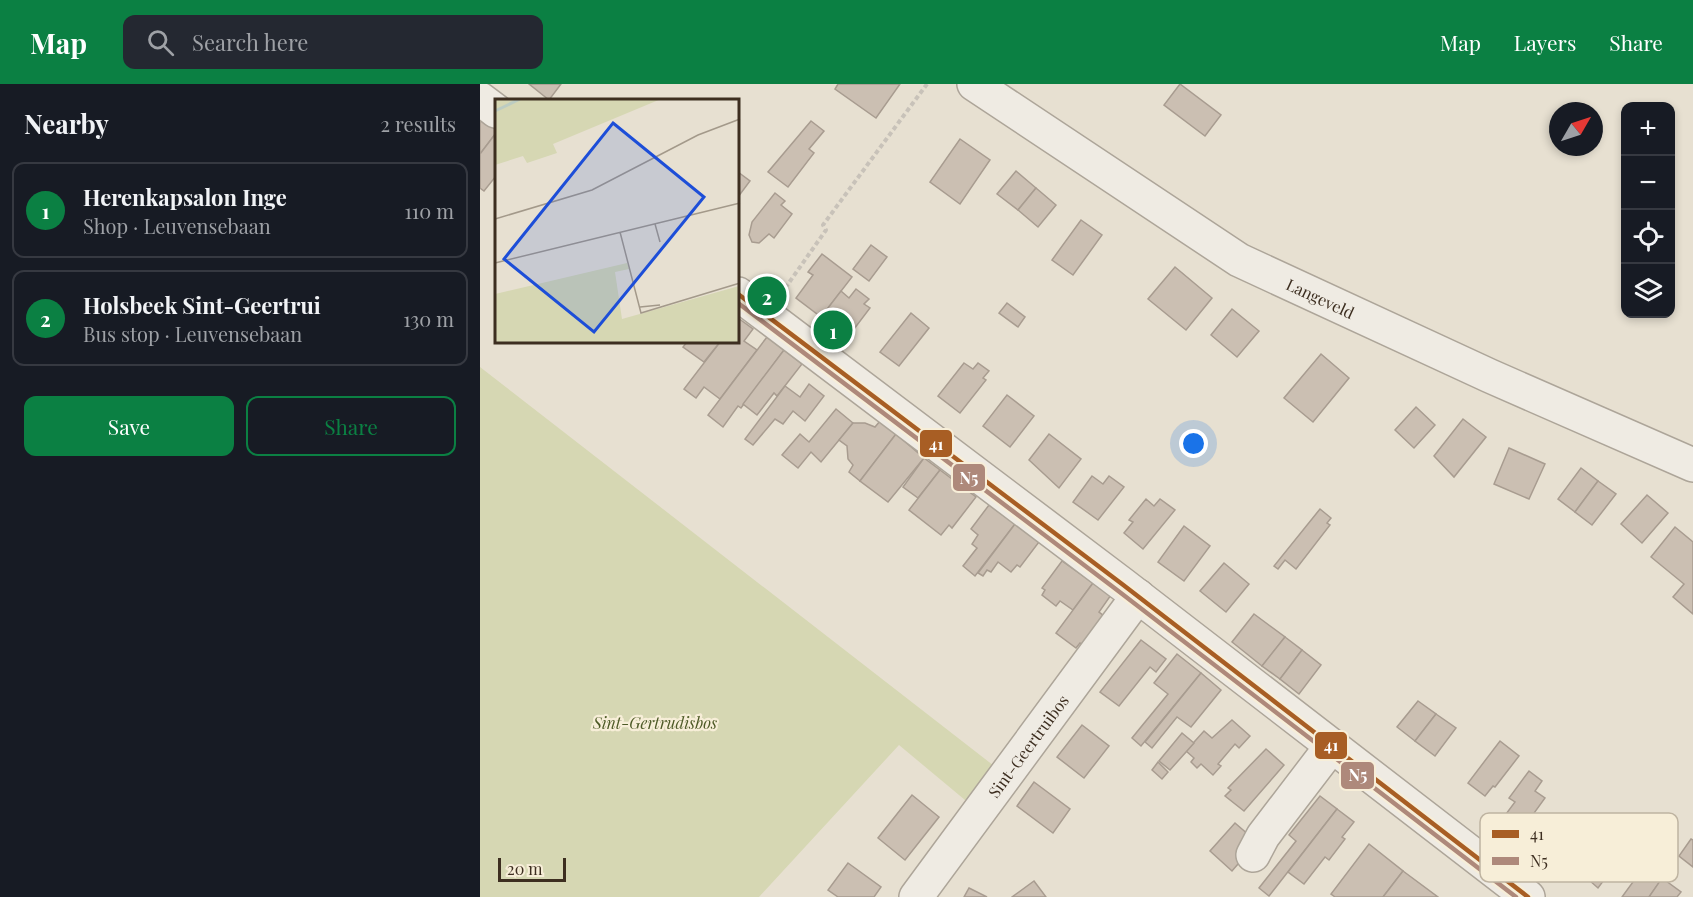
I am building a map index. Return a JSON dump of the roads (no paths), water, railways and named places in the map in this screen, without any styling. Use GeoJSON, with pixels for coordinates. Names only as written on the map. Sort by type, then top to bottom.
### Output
{"type":"FeatureCollection","features":[{"type":"Feature","properties":{"kind":"street","name":"Langeveld"},"geometry":{"type":"LineString","coordinates":[[974,84],[1239,260],[1490,376],[1693,465]]}},
{"type":"Feature","properties":{"kind":"street"},"geometry":{"type":"LineString","coordinates":[[480,99],[495,110]]}},
{"type":"Feature","properties":{"kind":"street"},"geometry":{"type":"LineString","coordinates":[[740,296],[1138,596],[1480,860]]}},
{"type":"Feature","properties":{"kind":"street","name":"Sint-Geertruibos"},"geometry":{"type":"LineString","coordinates":[[916,897],[1138,596]]}},
{"type":"Feature","properties":{"kind":"street"},"geometry":{"type":"LineString","coordinates":[[1253,855],[1263,836],[1331,747]]}},
{"type":"Feature","properties":{"kind":"street"},"geometry":{"type":"LineString","coordinates":[[1508,882],[1528,897]]}},
{"type":"Feature","properties":{"kind":"place","name":"Holsbeek Sint-Geertrui"},"geometry":{"type":"Point","coordinates":[767,296]}},
{"type":"Feature","properties":{"kind":"place","name":"Herenkapsalon Inge"},"geometry":{"type":"Point","coordinates":[833,330]}},
{"type":"Feature","properties":{"kind":"park label","name":"Sint-Gertrudisbos"},"geometry":{"type":"Point","coordinates":[655,722]}}]}
